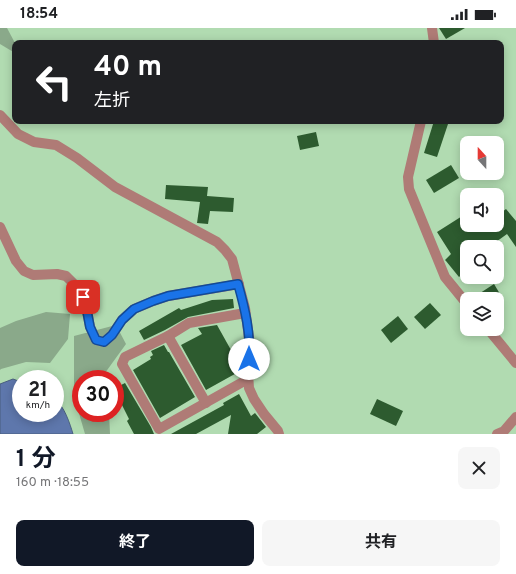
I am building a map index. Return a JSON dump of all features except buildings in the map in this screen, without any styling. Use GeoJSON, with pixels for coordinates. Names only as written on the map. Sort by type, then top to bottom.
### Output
{"type":"FeatureCollection","features":[{"type":"Feature","properties":{"kind":"street"},"geometry":{"type":"LineString","coordinates":[[432,28],[434,40]]}},
{"type":"Feature","properties":{"kind":"street"},"geometry":{"type":"LineString","coordinates":[[0,115],[18,134],[34,142],[56,145],[77,158],[115,187],[217,242],[225,250],[232,260],[245,313],[250,345],[248,379],[249,388],[254,399],[279,434]]}},
{"type":"Feature","properties":{"kind":"street"},"geometry":{"type":"LineString","coordinates":[[420,124],[408,177],[409,189],[445,277],[460,295]]}},
{"type":"Feature","properties":{"kind":"street"},"geometry":{"type":"LineString","coordinates":[[0,227],[16,261],[24,271],[33,275],[62,275],[66,276],[73,283],[83,297],[90,327],[96,340],[104,342],[112,335],[122,320],[134,309],[168,296],[238,284]]}},
{"type":"Feature","properties":{"kind":"street"},"geometry":{"type":"LineString","coordinates":[[245,313],[189,322],[168,336],[125,357],[122,364],[159,429],[248,379]]}},
{"type":"Feature","properties":{"kind":"street"},"geometry":{"type":"LineString","coordinates":[[168,336],[206,403]]}},
{"type":"Feature","properties":{"kind":"street"},"geometry":{"type":"LineString","coordinates":[[494,336],[516,363]]}},
{"type":"Feature","properties":{"kind":"street"},"geometry":{"type":"LineString","coordinates":[[497,434],[504,431],[516,417]]}},
{"type":"Feature","properties":{"kind":"green space"},"geometry":{"type":"Polygon","coordinates":[[[0,28],[7,28],[13,40],[12,40],[12,51],[0,44],[0,28]]]}},
{"type":"Feature","properties":{"kind":"green space"},"geometry":{"type":"Polygon","coordinates":[[[46,312],[70,314],[68,339],[50,363],[26,362],[0,370],[0,328],[16,321],[46,312]]]}},
{"type":"Feature","properties":{"kind":"green space"},"geometry":{"type":"Polygon","coordinates":[[[116,325],[126,344],[107,370],[74,370],[74,336],[116,325]]]}},
{"type":"Feature","properties":{"kind":"green space"},"geometry":{"type":"Polygon","coordinates":[[[82,422],[109,422],[110,434],[85,434],[82,422]]]}},
{"type":"Feature","properties":{"kind":"water"},"geometry":{"type":"Polygon","coordinates":[[[12,379],[12,422],[64,422],[64,410],[73,434],[0,434],[0,384],[12,379]]]}},
{"type":"Feature","properties":{"kind":"route"},"geometry":{"type":"LineString","coordinates":[[83,297],[90,327],[96,340],[104,342],[112,335],[122,320],[134,309],[168,296],[238,284],[245,308],[250,345],[249,359]]}}]}
